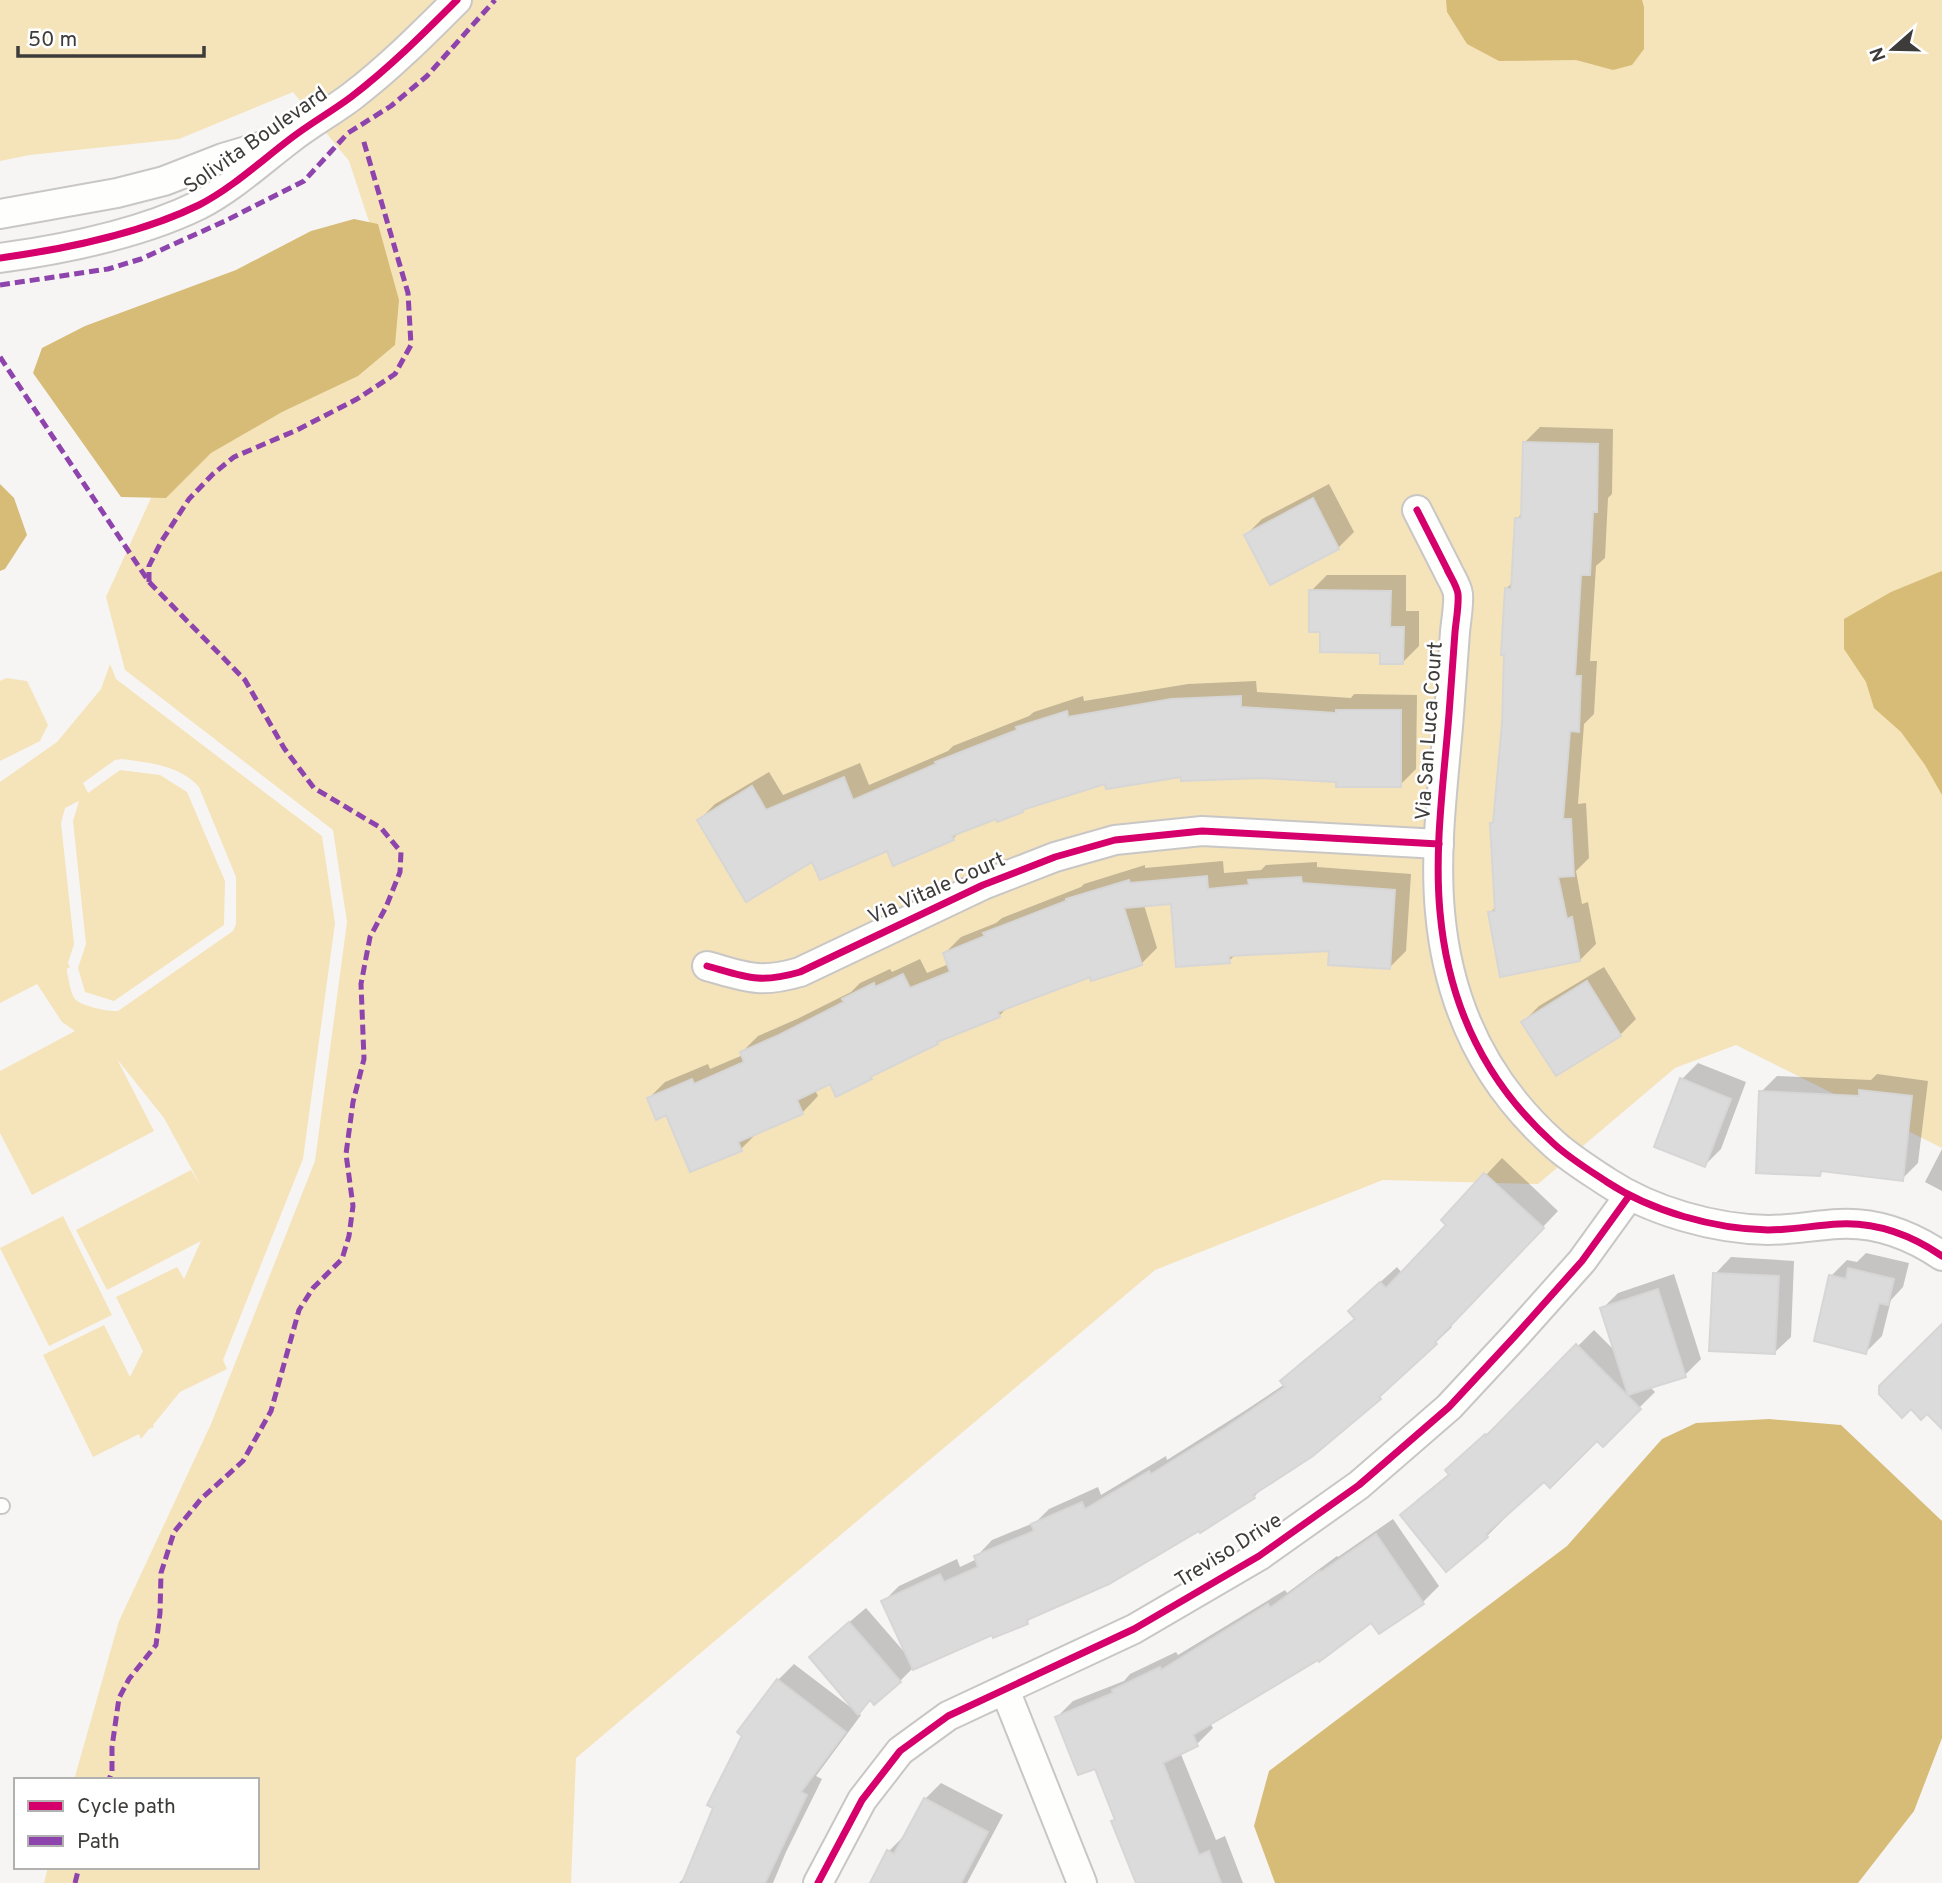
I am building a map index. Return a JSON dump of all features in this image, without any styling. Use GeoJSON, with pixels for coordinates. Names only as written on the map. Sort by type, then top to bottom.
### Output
{"type":"FeatureCollection","features":[{"type":"Feature","properties":{"kind":"street","name":"Solivita Boulevard"},"geometry":{"type":"LineString","coordinates":[[0,258],[96,240],[149,225],[200,204],[351,96],[407,51],[457,0]]}},
{"type":"Feature","properties":{"kind":"street","name":"Solivita Boulevard"},"geometry":{"type":"LineString","coordinates":[[0,214],[117,193],[164,181],[223,158],[292,136]]}},
{"type":"Feature","properties":{"kind":"street","name":"Via San Luca Court"},"geometry":{"type":"LineString","coordinates":[[1417,510],[1458,592],[1439,844],[1440,909],[1445,953],[1459,1004],[1475,1043],[1500,1084],[1524,1114],[1554,1144],[1629,1196],[1671,1212],[1731,1226],[1768,1230],[1857,1223],[1911,1237],[1942,1256]]}},
{"type":"Feature","properties":{"kind":"street","name":"Via Vitale Court"},"geometry":{"type":"LineString","coordinates":[[707,966],[759,980],[800,972],[983,885],[1055,857],[1115,840],[1202,831],[1439,844]]}},
{"type":"Feature","properties":{"kind":"street","name":"Treviso Drive"},"geometry":{"type":"LineString","coordinates":[[818,1883],[862,1800],[900,1751],[948,1716],[1134,1629],[1259,1556],[1359,1485],[1449,1407],[1582,1261],[1629,1196]]}},
{"type":"Feature","properties":{"kind":"street"},"geometry":{"type":"LineString","coordinates":[[1005,1690],[1082,1883]]}},
{"type":"Feature","properties":{"kind":"shaded area"},"geometry":{"type":"Polygon","coordinates":[[[0,0],[1942,0],[1942,1148],[1736,1045],[1675,1068],[1538,1184],[1383,1180],[1155,1270],[576,1758],[571,1883],[44,1883],[48,1869],[259,1869],[259,1778],[75,1778],[119,1621],[211,1424],[315,1161],[347,922],[333,830],[125,670],[106,597],[151,498],[215,441],[380,255],[349,161],[293,92],[179,139],[30,155],[0,161],[0,0]]]}},
{"type":"Feature","properties":{"kind":"shaded area"},"geometry":{"type":"Polygon","coordinates":[[[1446,0],[1642,0],[1644,49],[1632,65],[1613,70],[1576,60],[1499,61],[1467,44],[1447,12],[1446,0]]]}},
{"type":"Feature","properties":{"kind":"shaded area"},"geometry":{"type":"Polygon","coordinates":[[[354,219],[378,224],[399,300],[395,345],[358,376],[282,412],[211,453],[166,498],[121,497],[33,373],[42,348],[85,326],[236,270],[311,231],[354,219]]]}},
{"type":"Feature","properties":{"kind":"shaded area"},"geometry":{"type":"Polygon","coordinates":[[[0,484],[14,498],[27,535],[5,569],[0,571],[0,484]]]}},
{"type":"Feature","properties":{"kind":"shaded area"},"geometry":{"type":"Polygon","coordinates":[[[1942,571],[1942,795],[1925,765],[1901,732],[1874,708],[1866,682],[1844,649],[1844,619],[1891,592],[1942,571]]]}},
{"type":"Feature","properties":{"kind":"shaded area"},"geometry":{"type":"Polygon","coordinates":[[[110,664],[116,679],[322,836],[335,923],[303,1159],[223,1360],[227,1369],[180,1392],[154,1427],[141,1439],[139,1434],[93,1457],[43,1355],[104,1325],[130,1377],[143,1351],[116,1297],[177,1267],[184,1279],[201,1241],[107,1290],[76,1230],[191,1170],[201,1186],[164,1118],[117,1059],[154,1131],[32,1195],[0,1133],[0,1071],[75,1031],[62,1022],[37,984],[0,1003],[0,782],[57,742],[101,689],[110,664]],[[122,759],[115,760],[83,783],[88,793],[120,770],[160,775],[187,792],[225,881],[224,925],[114,1001],[85,992],[78,968],[86,944],[73,821],[79,801],[65,808],[61,823],[74,944],[68,963],[70,967],[67,969],[70,986],[78,1002],[114,1011],[118,1011],[233,931],[236,924],[236,877],[199,787],[173,770],[122,759]]]}},
{"type":"Feature","properties":{"kind":"shaded area"},"geometry":{"type":"Polygon","coordinates":[[[6,678],[27,681],[48,725],[40,741],[0,761],[0,681],[6,678]]]}},
{"type":"Feature","properties":{"kind":"shaded area"},"geometry":{"type":"Polygon","coordinates":[[[63,1216],[112,1315],[49,1346],[0,1248],[63,1216]]]}},
{"type":"Feature","properties":{"kind":"shaded area"},"geometry":{"type":"Polygon","coordinates":[[[1769,1419],[1841,1425],[1942,1521],[1942,1738],[1914,1811],[1858,1883],[1275,1883],[1254,1826],[1269,1771],[1567,1546],[1662,1439],[1696,1423],[1769,1419]]]}},
{"type":"Feature","properties":{"kind":"building"},"geometry":{"type":"Polygon","coordinates":[[[1523,442],[1598,444],[1597,512],[1593,512],[1590,575],[1581,575],[1575,676],[1581,676],[1579,732],[1570,731],[1563,819],[1571,819],[1574,876],[1558,877],[1567,919],[1572,917],[1580,961],[1500,977],[1488,912],[1495,911],[1490,823],[1493,823],[1502,724],[1504,655],[1501,655],[1505,588],[1511,589],[1515,518],[1521,518],[1523,442]]]}},
{"type":"Feature","properties":{"kind":"building"},"geometry":{"type":"Polygon","coordinates":[[[1313,498],[1339,549],[1270,585],[1244,535],[1313,498]]]}},
{"type":"Feature","properties":{"kind":"building"},"geometry":{"type":"Polygon","coordinates":[[[1309,590],[1391,591],[1390,627],[1404,627],[1403,664],[1380,664],[1380,653],[1320,652],[1320,632],[1309,632],[1309,590]]]}},
{"type":"Feature","properties":{"kind":"building"},"geometry":{"type":"Polygon","coordinates":[[[1241,696],[1241,707],[1336,713],[1336,710],[1401,710],[1401,787],[1336,787],[1336,782],[1261,778],[1181,781],[1181,777],[1106,789],[1105,784],[952,836],[954,840],[893,866],[887,851],[820,880],[812,862],[746,902],[697,820],[752,786],[766,810],[844,777],[853,800],[936,764],[935,762],[1017,730],[1016,727],[1067,711],[1068,717],[1171,699],[1241,696]]]}},
{"type":"Feature","properties":{"kind":"building"},"geometry":{"type":"Polygon","coordinates":[[[1207,876],[1208,889],[1249,885],[1248,880],[1301,877],[1302,883],[1395,890],[1390,969],[1328,965],[1329,951],[1229,956],[1230,963],[1176,967],[1171,904],[1124,908],[1142,965],[1091,981],[1090,977],[998,1012],[1000,1017],[937,1042],[938,1044],[836,1097],[830,1084],[797,1100],[803,1114],[738,1142],[742,1151],[690,1172],[666,1115],[656,1120],[647,1098],[692,1079],[694,1084],[744,1062],[740,1052],[844,1002],[842,999],[874,983],[875,987],[903,974],[910,988],[950,972],[943,953],[985,936],[983,933],[1066,899],[1129,880],[1130,883],[1207,876]]]}},
{"type":"Feature","properties":{"kind":"building"},"geometry":{"type":"Polygon","coordinates":[[[1587,981],[1621,1036],[1556,1076],[1521,1022],[1587,981]]]}},
{"type":"Feature","properties":{"kind":"building"},"geometry":{"type":"Polygon","coordinates":[[[1680,1078],[1731,1099],[1705,1167],[1654,1147],[1680,1078]]]}},
{"type":"Feature","properties":{"kind":"building"},"geometry":{"type":"Polygon","coordinates":[[[1859,1090],[1912,1096],[1903,1181],[1821,1171],[1820,1176],[1756,1173],[1759,1091],[1859,1096],[1859,1090]]]}},
{"type":"Feature","properties":{"kind":"building"},"geometry":{"type":"Polygon","coordinates":[[[1484,1173],[1544,1228],[1435,1342],[1437,1344],[1379,1397],[1381,1399],[1313,1456],[1200,1533],[1199,1531],[1109,1584],[1027,1620],[1028,1624],[993,1638],[992,1635],[913,1670],[881,1601],[940,1574],[944,1582],[978,1567],[974,1556],[1034,1531],[1031,1524],[1082,1502],[1085,1509],[1149,1471],[1151,1474],[1285,1387],[1280,1381],[1355,1319],[1348,1311],[1380,1282],[1386,1288],[1446,1225],[1441,1220],[1484,1173]]]}},
{"type":"Feature","properties":{"kind":"building"},"geometry":{"type":"Polygon","coordinates":[[[1848,1268],[1894,1279],[1888,1305],[1879,1303],[1866,1354],[1814,1341],[1829,1275],[1846,1279],[1848,1268]]]}},
{"type":"Feature","properties":{"kind":"building"},"geometry":{"type":"Polygon","coordinates":[[[1713,1273],[1779,1276],[1775,1354],[1709,1351],[1713,1273]]]}},
{"type":"Feature","properties":{"kind":"building"},"geometry":{"type":"Polygon","coordinates":[[[1658,1289],[1686,1377],[1628,1395],[1600,1308],[1658,1289]]]}},
{"type":"Feature","properties":{"kind":"building"},"geometry":{"type":"Polygon","coordinates":[[[1942,1324],[1942,1429],[1927,1414],[1921,1420],[1911,1409],[1902,1418],[1879,1394],[1879,1386],[1942,1324]]]}},
{"type":"Feature","properties":{"kind":"building"},"geometry":{"type":"Polygon","coordinates":[[[1576,1344],[1641,1409],[1603,1447],[1597,1441],[1550,1488],[1544,1482],[1486,1534],[1488,1537],[1446,1572],[1400,1515],[1449,1475],[1445,1470],[1485,1434],[1486,1436],[1576,1344]]]}},
{"type":"Feature","properties":{"kind":"building"},"geometry":{"type":"Polygon","coordinates":[[[1376,1534],[1424,1604],[1379,1634],[1371,1623],[1319,1662],[1318,1660],[1193,1735],[1198,1746],[1163,1763],[1199,1855],[1209,1851],[1221,1883],[1136,1883],[1111,1821],[1115,1820],[1095,1769],[1078,1775],[1055,1717],[1113,1693],[1112,1690],[1160,1667],[1161,1670],[1268,1604],[1270,1608],[1376,1534]]]}},
{"type":"Feature","properties":{"kind":"building"},"geometry":{"type":"Polygon","coordinates":[[[849,1622],[901,1682],[874,1705],[870,1700],[858,1715],[809,1657],[849,1622]]]}},
{"type":"Feature","properties":{"kind":"building"},"geometry":{"type":"Polygon","coordinates":[[[777,1679],[846,1732],[801,1792],[807,1795],[765,1883],[682,1883],[713,1808],[707,1805],[742,1736],[737,1732],[777,1679]]]}},
{"type":"Feature","properties":{"kind":"building"},"geometry":{"type":"Polygon","coordinates":[[[924,1798],[988,1832],[961,1883],[870,1883],[887,1850],[894,1854],[924,1798]]]}},
{"type":"Feature","properties":{"kind":"marked path"},"geometry":{"type":"LineString","coordinates":[[0,285],[108,269],[141,259],[304,181],[348,133],[391,106],[427,76],[495,0]]}},
{"type":"Feature","properties":{"kind":"marked path"},"geometry":{"type":"LineString","coordinates":[[149,582],[149,566],[161,542],[189,499],[213,474],[234,457],[297,430],[357,399],[395,374],[411,345],[408,293],[363,139]]}},
{"type":"Feature","properties":{"kind":"marked path"},"geometry":{"type":"LineString","coordinates":[[0,357],[149,582],[245,680],[284,748],[314,788],[381,828],[401,852],[400,872],[370,937],[361,984],[364,1059],[353,1102],[346,1154],[353,1206],[349,1236],[342,1259],[313,1288],[299,1310],[271,1411],[243,1461],[201,1499],[174,1532],[161,1573],[156,1645],[129,1679],[119,1698],[110,1778]]}},
{"type":"Feature","properties":{"kind":"marked path"},"geometry":{"type":"LineString","coordinates":[[75,1883],[78,1869]]}},
{"type":"Feature","properties":{"kind":"cycle path"},"geometry":{"type":"LineString","coordinates":[[0,258],[76,245],[127,232],[199,205],[235,182],[365,86],[457,0]]}},
{"type":"Feature","properties":{"kind":"cycle path"},"geometry":{"type":"LineString","coordinates":[[1417,510],[1458,594],[1439,838],[1438,887],[1444,946],[1461,1009],[1489,1067],[1507,1094],[1529,1119],[1572,1159],[1624,1192],[1663,1210],[1705,1222],[1747,1229],[1867,1225],[1906,1236],[1942,1256]]}},
{"type":"Feature","properties":{"kind":"cycle path"},"geometry":{"type":"LineString","coordinates":[[707,966],[753,978],[774,978],[800,972],[983,885],[1055,857],[1115,840],[1202,831],[1439,844]]}},
{"type":"Feature","properties":{"kind":"cycle path"},"geometry":{"type":"LineString","coordinates":[[818,1883],[862,1800],[900,1751],[948,1716],[1134,1629],[1259,1556],[1359,1485],[1449,1407],[1582,1261],[1629,1196]]}}]}
